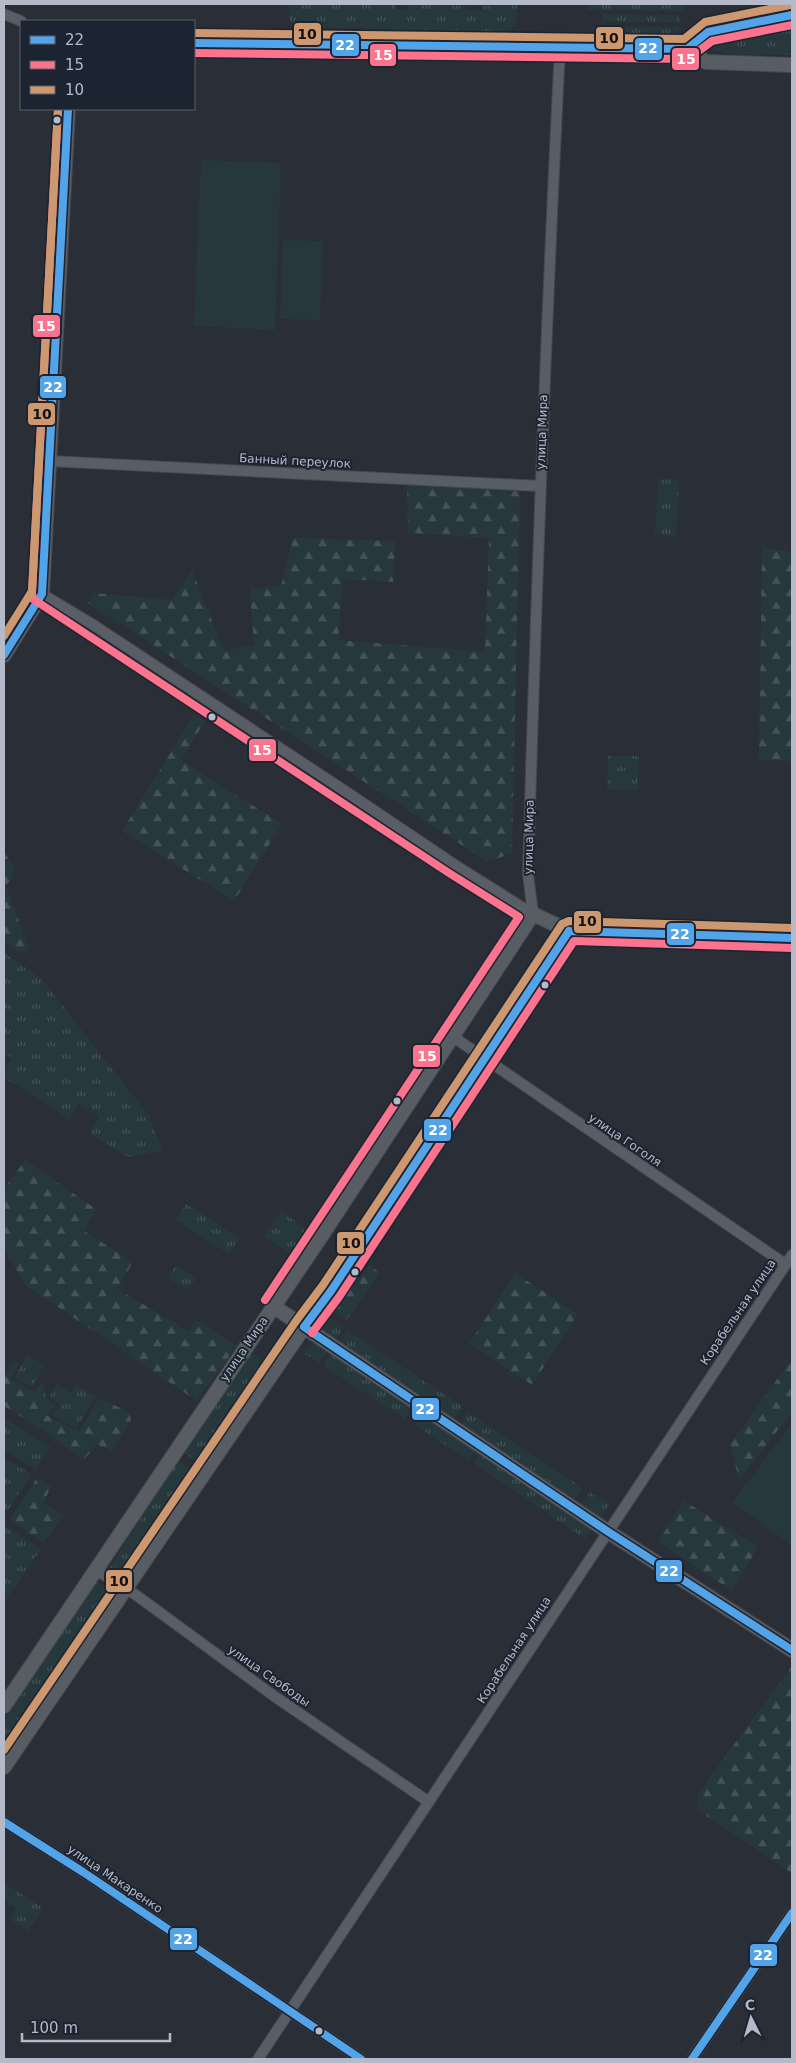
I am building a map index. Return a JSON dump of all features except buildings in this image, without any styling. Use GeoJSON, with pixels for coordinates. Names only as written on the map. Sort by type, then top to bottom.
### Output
{"type":"FeatureCollection","features":[{"type":"Feature","properties":{"kind":"main road"},"geometry":{"type":"LineString","coordinates":[[687,49],[708,32],[792,15]]}},
{"type":"Feature","properties":{"kind":"main road"},"geometry":{"type":"LineString","coordinates":[[195,43],[687,49],[706,62],[792,66]]}},
{"type":"Feature","properties":{"kind":"main road"},"geometry":{"type":"LineString","coordinates":[[4,655],[42,594],[68,110]]}},
{"type":"Feature","properties":{"kind":"main road"},"geometry":{"type":"LineString","coordinates":[[533,914],[569,931],[792,938]]}},
{"type":"Feature","properties":{"kind":"main road","name":"улица Мира"},"geometry":{"type":"LineString","coordinates":[[4,1706],[273,1306],[533,914]]}},
{"type":"Feature","properties":{"kind":"main road"},"geometry":{"type":"LineString","coordinates":[[4,1767],[124,1589],[304,1327],[331,1291],[569,931]]}},
{"type":"Feature","properties":{"kind":"main road"},"geometry":{"type":"LineString","coordinates":[[273,1306],[607,1531],[792,1650]]}},
{"type":"Feature","properties":{"kind":"street"},"geometry":{"type":"LineString","coordinates":[[4,14],[20,20]]}},
{"type":"Feature","properties":{"kind":"street","name":"улица Мира"},"geometry":{"type":"LineString","coordinates":[[533,914],[528,874],[540,486],[560,48]]}},
{"type":"Feature","properties":{"kind":"street","name":"Банный переулок"},"geometry":{"type":"LineString","coordinates":[[49,461],[540,486]]}},
{"type":"Feature","properties":{"kind":"street"},"geometry":{"type":"LineString","coordinates":[[42,594],[95,626],[455,865],[533,914]]}},
{"type":"Feature","properties":{"kind":"street","name":"улица Гоголя"},"geometry":{"type":"LineString","coordinates":[[452,1036],[484,1060],[786,1264]]}},
{"type":"Feature","properties":{"kind":"street","name":"Корабельная улица"},"geometry":{"type":"LineString","coordinates":[[258,2059],[792,1255]]}},
{"type":"Feature","properties":{"kind":"street","name":"улица Свободы"},"geometry":{"type":"LineString","coordinates":[[96,1570],[274,1696],[429,1802]]}},
{"type":"Feature","properties":{"kind":"street","name":"улица Макаренко"},"geometry":{"type":"LineString","coordinates":[[4,1822],[84,1872],[361,2059]]}},
{"type":"Feature","properties":{"kind":"street"},"geometry":{"type":"LineString","coordinates":[[692,2059],[792,1913]]}},
{"type":"Feature","properties":{"kind":"green space"},"geometry":{"type":"Polygon","coordinates":[[[289,4],[396,5],[396,9],[407,9],[408,4],[466,6],[467,10],[483,10],[483,6],[517,5],[516,23],[510,30],[492,31],[293,27],[289,18],[289,4]]]}},
{"type":"Feature","properties":{"kind":"green space"},"geometry":{"type":"Polygon","coordinates":[[[588,4],[683,4],[683,11],[587,10],[588,4]]]}},
{"type":"Feature","properties":{"kind":"green space"},"geometry":{"type":"Polygon","coordinates":[[[602,14],[679,15],[680,23],[602,21],[602,14]]]}},
{"type":"Feature","properties":{"kind":"green space"},"geometry":{"type":"Polygon","coordinates":[[[792,26],[792,55],[732,54],[714,50],[713,43],[717,40],[792,26]]]}},
{"type":"Feature","properties":{"kind":"green space"},"geometry":{"type":"Polygon","coordinates":[[[606,27],[679,27],[679,34],[673,34],[672,39],[619,38],[606,27]]]}},
{"type":"Feature","properties":{"kind":"green space"},"geometry":{"type":"Polygon","coordinates":[[[201,160],[281,163],[275,330],[194,326],[201,160]]]}},
{"type":"Feature","properties":{"kind":"green space"},"geometry":{"type":"Polygon","coordinates":[[[283,240],[323,241],[320,320],[280,319],[283,240]]]}},
{"type":"Feature","properties":{"kind":"green space"},"geometry":{"type":"Polygon","coordinates":[[[658,479],[679,480],[676,536],[655,534],[658,479]]]}},
{"type":"Feature","properties":{"kind":"green space"},"geometry":{"type":"Polygon","coordinates":[[[407,484],[520,491],[512,853],[488,862],[88,603],[93,593],[172,600],[192,570],[224,651],[254,645],[250,588],[281,586],[293,538],[395,541],[393,582],[343,579],[338,640],[485,652],[489,538],[408,533],[407,484]]]}},
{"type":"Feature","properties":{"kind":"green space"},"geometry":{"type":"Polygon","coordinates":[[[762,548],[792,552],[792,761],[759,760],[762,548]]]}},
{"type":"Feature","properties":{"kind":"green space"},"geometry":{"type":"Polygon","coordinates":[[[194,715],[205,721],[181,760],[282,824],[234,901],[122,831],[194,715]]]}},
{"type":"Feature","properties":{"kind":"green space"},"geometry":{"type":"Polygon","coordinates":[[[608,756],[639,756],[638,790],[607,789],[608,756]]]}},
{"type":"Feature","properties":{"kind":"green space"},"geometry":{"type":"Polygon","coordinates":[[[4,853],[14,865],[13,877],[6,886],[29,948],[22,954],[4,941],[4,853]]]}},
{"type":"Feature","properties":{"kind":"green space"},"geometry":{"type":"Polygon","coordinates":[[[4,953],[41,978],[148,1115],[163,1151],[128,1157],[89,1133],[100,1116],[79,1104],[69,1120],[4,1077],[4,1069],[12,1058],[4,1053],[4,953]]]}},
{"type":"Feature","properties":{"kind":"green space"},"geometry":{"type":"Polygon","coordinates":[[[25,1160],[96,1209],[84,1231],[133,1262],[117,1289],[189,1331],[196,1320],[237,1346],[197,1401],[25,1285],[4,1247],[4,1189],[25,1160]]]}},
{"type":"Feature","properties":{"kind":"green space"},"geometry":{"type":"Polygon","coordinates":[[[186,1204],[239,1238],[229,1254],[176,1220],[186,1204]]]}},
{"type":"Feature","properties":{"kind":"green space"},"geometry":{"type":"Polygon","coordinates":[[[281,1211],[310,1231],[293,1256],[264,1236],[281,1211]]]}},
{"type":"Feature","properties":{"kind":"green space"},"geometry":{"type":"Polygon","coordinates":[[[369,1265],[380,1273],[346,1321],[330,1310],[353,1274],[360,1279],[369,1265]]]}},
{"type":"Feature","properties":{"kind":"green space"},"geometry":{"type":"Polygon","coordinates":[[[176,1266],[196,1278],[188,1290],[168,1278],[176,1266]]]}},
{"type":"Feature","properties":{"kind":"green space"},"geometry":{"type":"Polygon","coordinates":[[[515,1273],[578,1314],[532,1385],[469,1344],[515,1273]]]}},
{"type":"Feature","properties":{"kind":"green space"},"geometry":{"type":"Polygon","coordinates":[[[326,1316],[344,1326],[334,1342],[321,1330],[321,1324],[326,1316]]]}},
{"type":"Feature","properties":{"kind":"green space"},"geometry":{"type":"Polygon","coordinates":[[[348,1331],[462,1406],[453,1420],[339,1344],[348,1331]]]}},
{"type":"Feature","properties":{"kind":"green space"},"geometry":{"type":"Polygon","coordinates":[[[315,1341],[330,1347],[319,1363],[303,1353],[315,1341]]]}},
{"type":"Feature","properties":{"kind":"green space"},"geometry":{"type":"Polygon","coordinates":[[[333,1350],[414,1406],[405,1419],[323,1365],[333,1350]]]}},
{"type":"Feature","properties":{"kind":"green space"},"geometry":{"type":"Polygon","coordinates":[[[251,1352],[273,1365],[207,1468],[184,1453],[251,1352]]]}},
{"type":"Feature","properties":{"kind":"green space"},"geometry":{"type":"Polygon","coordinates":[[[27,1355],[44,1365],[32,1387],[14,1378],[27,1355]]]}},
{"type":"Feature","properties":{"kind":"green space"},"geometry":{"type":"Polygon","coordinates":[[[792,1359],[792,1412],[739,1479],[730,1444],[792,1359]]]}},
{"type":"Feature","properties":{"kind":"green space"},"geometry":{"type":"Polygon","coordinates":[[[14,1361],[19,1364],[10,1379],[34,1392],[42,1382],[46,1398],[56,1405],[46,1415],[79,1432],[99,1398],[129,1412],[131,1421],[112,1452],[97,1444],[83,1461],[54,1438],[4,1406],[4,1378],[14,1361]]]}},
{"type":"Feature","properties":{"kind":"green space"},"geometry":{"type":"Polygon","coordinates":[[[57,1384],[71,1393],[77,1384],[96,1396],[76,1429],[53,1415],[60,1404],[49,1397],[57,1384]]]}},
{"type":"Feature","properties":{"kind":"green space"},"geometry":{"type":"Polygon","coordinates":[[[424,1412],[477,1447],[468,1460],[415,1425],[424,1412]]]}},
{"type":"Feature","properties":{"kind":"green space"},"geometry":{"type":"Polygon","coordinates":[[[468,1412],[583,1488],[575,1500],[461,1424],[468,1412]]]}},
{"type":"Feature","properties":{"kind":"green space"},"geometry":{"type":"Polygon","coordinates":[[[4,1418],[50,1447],[36,1469],[4,1450],[4,1418]]]}},
{"type":"Feature","properties":{"kind":"green space"},"geometry":{"type":"Polygon","coordinates":[[[792,1423],[792,1545],[732,1503],[792,1423]]]}},
{"type":"Feature","properties":{"kind":"green space"},"geometry":{"type":"Polygon","coordinates":[[[482,1452],[593,1527],[585,1539],[474,1463],[482,1452]]]}},
{"type":"Feature","properties":{"kind":"green space"},"geometry":{"type":"Polygon","coordinates":[[[4,1458],[32,1474],[4,1516],[4,1458]]]}},
{"type":"Feature","properties":{"kind":"green space"},"geometry":{"type":"Polygon","coordinates":[[[178,1461],[200,1475],[130,1581],[109,1568],[178,1461]]]}},
{"type":"Feature","properties":{"kind":"green space"},"geometry":{"type":"Polygon","coordinates":[[[37,1478],[52,1485],[43,1503],[64,1516],[43,1543],[10,1519],[37,1478]]]}},
{"type":"Feature","properties":{"kind":"green space"},"geometry":{"type":"Polygon","coordinates":[[[590,1492],[609,1505],[600,1518],[581,1505],[590,1492]]]}},
{"type":"Feature","properties":{"kind":"green space"},"geometry":{"type":"Polygon","coordinates":[[[684,1501],[758,1547],[732,1591],[658,1542],[684,1501]]]}},
{"type":"Feature","properties":{"kind":"green space"},"geometry":{"type":"Polygon","coordinates":[[[6,1526],[41,1549],[4,1602],[4,1529],[6,1526]]]}},
{"type":"Feature","properties":{"kind":"green space"},"geometry":{"type":"Polygon","coordinates":[[[97,1582],[114,1594],[4,1757],[4,1720],[97,1582]]]}},
{"type":"Feature","properties":{"kind":"green space"},"geometry":{"type":"Polygon","coordinates":[[[792,1666],[792,1873],[698,1810],[697,1795],[792,1666]]]}},
{"type":"Feature","properties":{"kind":"green space"},"geometry":{"type":"Polygon","coordinates":[[[4,1883],[43,1908],[28,1931],[9,1919],[16,1908],[4,1900],[4,1883]]]}},
{"type":"Feature","properties":{"kind":"transit line","name":"10"},"geometry":{"type":"LineString","coordinates":[[195,33],[684,39],[705,22],[790,5]]}},
{"type":"Feature","properties":{"kind":"transit line","name":"22"},"geometry":{"type":"LineString","coordinates":[[195,43],[687,49],[708,32],[792,15]]}},
{"type":"Feature","properties":{"kind":"transit line","name":"15"},"geometry":{"type":"LineString","coordinates":[[195,53],[688,59],[712,41],[792,25]]}},
{"type":"Feature","properties":{"kind":"transit line","name":"15"},"geometry":{"type":"LineString","coordinates":[[58,110],[33,599],[449,873],[519,917],[265,1300]]}},
{"type":"Feature","properties":{"kind":"transit line","name":"10"},"geometry":{"type":"LineString","coordinates":[[4,636],[32,591],[58,110]]}},
{"type":"Feature","properties":{"kind":"transit line","name":"22"},"geometry":{"type":"LineString","coordinates":[[4,655],[42,594],[68,110]]}},
{"type":"Feature","properties":{"kind":"transit line","name":"10"},"geometry":{"type":"LineString","coordinates":[[4,1750],[296,1321],[323,1285],[562,924],[569,921],[792,928]]}},
{"type":"Feature","properties":{"kind":"transit line","name":"22"},"geometry":{"type":"LineString","coordinates":[[569,931],[792,938]]}},
{"type":"Feature","properties":{"kind":"transit line","name":"22"},"geometry":{"type":"LineString","coordinates":[[304,1327],[331,1291],[569,931]]}},
{"type":"Feature","properties":{"kind":"transit line","name":"15"},"geometry":{"type":"LineString","coordinates":[[312,1333],[339,1297],[574,941],[792,948]]}},
{"type":"Feature","properties":{"kind":"transit line","name":"22"},"geometry":{"type":"LineString","coordinates":[[304,1327],[607,1531],[792,1650]]}},
{"type":"Feature","properties":{"kind":"transit line","name":"22"},"geometry":{"type":"LineString","coordinates":[[4,1822],[83,1872],[361,2059]]}},
{"type":"Feature","properties":{"kind":"transit line","name":"22"},"geometry":{"type":"LineString","coordinates":[[692,2059],[792,1913]]}}]}
